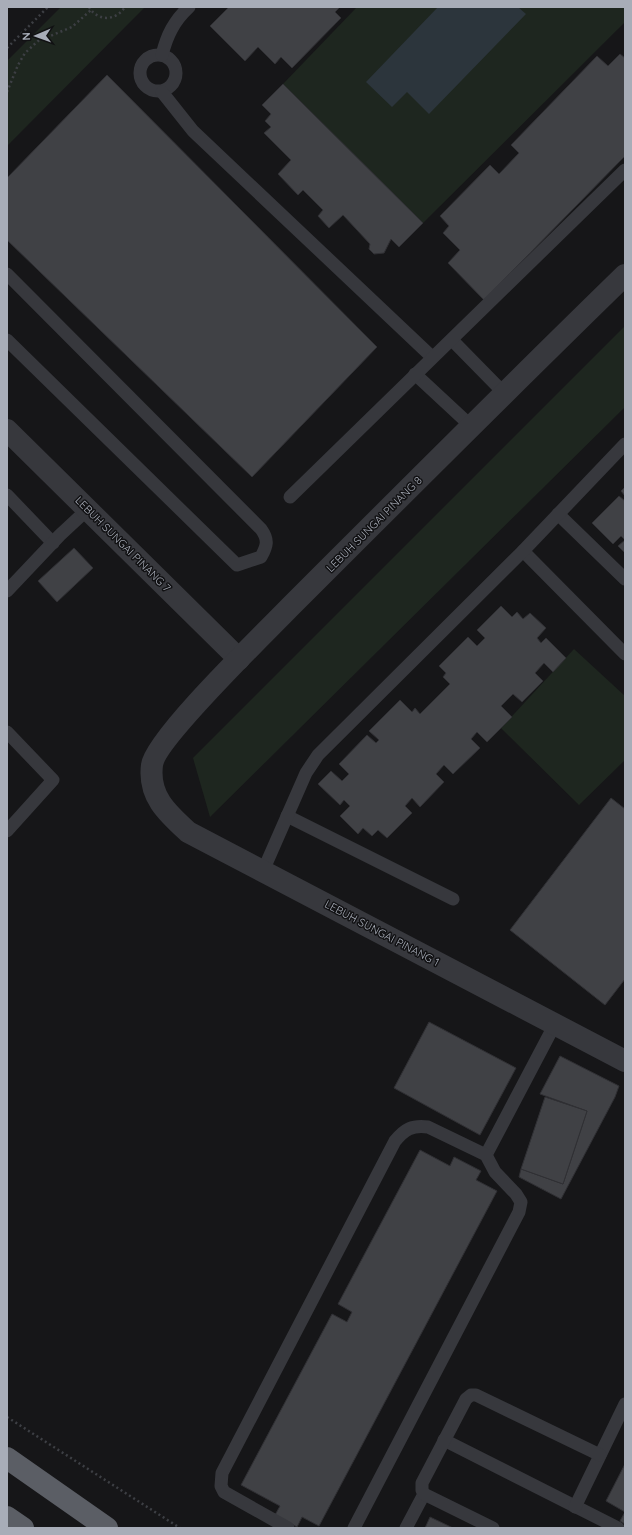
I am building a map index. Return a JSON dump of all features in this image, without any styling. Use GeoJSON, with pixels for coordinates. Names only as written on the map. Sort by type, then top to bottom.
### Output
{"type":"FeatureCollection","features":[{"type":"Feature","properties":{"kind":"highway"},"geometry":{"type":"LineString","coordinates":[[7,1458],[107,1528]]}},
{"type":"Feature","properties":{"kind":"highway"},"geometry":{"type":"LineString","coordinates":[[7,1517],[23,1528]]}},
{"type":"Feature","properties":{"kind":"street","name":"LEBUH SUNGAI PINANG 8"},"geometry":{"type":"LineString","coordinates":[[152,789],[152,763],[165,739],[239,659],[504,393],[625,275]]}},
{"type":"Feature","properties":{"kind":"street","name":"LEBUH SUNGAI PINANG 7"},"geometry":{"type":"LineString","coordinates":[[7,430],[239,659]]}},
{"type":"Feature","properties":{"kind":"street","name":"LEBUH SUNGAI PINANG 1"},"geometry":{"type":"LineString","coordinates":[[152,789],[164,809],[188,832],[625,1060]]}},
{"type":"Feature","properties":{"kind":"lane"},"geometry":{"type":"LineString","coordinates":[[162,55],[167,35],[178,17],[189,7]]}},
{"type":"Feature","properties":{"kind":"lane"},"geometry":{"type":"LineString","coordinates":[[156,55],[162,55],[171,60],[176,70],[174,81],[167,90],[162,92],[151,91],[142,84],[139,74],[140,68],[146,59],[156,55]]}},
{"type":"Feature","properties":{"kind":"lane"},"geometry":{"type":"LineString","coordinates":[[162,92],[193,131],[432,357]]}},
{"type":"Feature","properties":{"kind":"lane"},"geometry":{"type":"LineString","coordinates":[[290,497],[625,170]]}},
{"type":"Feature","properties":{"kind":"lane"},"geometry":{"type":"LineString","coordinates":[[7,274],[261,529],[266,536],[267,546],[261,557],[237,565],[7,340]]}},
{"type":"Feature","properties":{"kind":"lane"},"geometry":{"type":"LineString","coordinates":[[452,340],[504,393]]}},
{"type":"Feature","properties":{"kind":"lane"},"geometry":{"type":"LineString","coordinates":[[415,374],[471,426]]}},
{"type":"Feature","properties":{"kind":"lane"},"geometry":{"type":"LineString","coordinates":[[262,871],[306,773],[318,755],[523,550],[625,444]]}},
{"type":"Feature","properties":{"kind":"lane"},"geometry":{"type":"LineString","coordinates":[[7,495],[53,543]]}},
{"type":"Feature","properties":{"kind":"lane"},"geometry":{"type":"LineString","coordinates":[[7,591],[53,543],[88,510]]}},
{"type":"Feature","properties":{"kind":"lane"},"geometry":{"type":"LineString","coordinates":[[558,514],[625,579]]}},
{"type":"Feature","properties":{"kind":"lane"},"geometry":{"type":"LineString","coordinates":[[523,550],[625,654]]}},
{"type":"Feature","properties":{"kind":"lane"},"geometry":{"type":"LineString","coordinates":[[7,732],[53,780],[7,831]]}},
{"type":"Feature","properties":{"kind":"lane"},"geometry":{"type":"LineString","coordinates":[[287,816],[453,899]]}},
{"type":"Feature","properties":{"kind":"lane"},"geometry":{"type":"LineString","coordinates":[[486,1155],[555,1024]]}},
{"type":"Feature","properties":{"kind":"lane"},"geometry":{"type":"LineString","coordinates":[[288,1528],[224,1492],[221,1479],[225,1466],[395,1142],[408,1129],[423,1126],[486,1155],[495,1172],[516,1194],[521,1202],[519,1212],[354,1528]]}},
{"type":"Feature","properties":{"kind":"lane"},"geometry":{"type":"LineString","coordinates":[[493,1528],[424,1494],[422,1490],[422,1483],[444,1440],[466,1399],[471,1395],[476,1395],[600,1455]]}},
{"type":"Feature","properties":{"kind":"lane"},"geometry":{"type":"LineString","coordinates":[[575,1507],[625,1404]]}},
{"type":"Feature","properties":{"kind":"lane"},"geometry":{"type":"LineString","coordinates":[[444,1440],[618,1528]]}},
{"type":"Feature","properties":{"kind":"lane"},"geometry":{"type":"LineString","coordinates":[[406,1528],[424,1494]]}},
{"type":"Feature","properties":{"kind":"path"},"geometry":{"type":"LineString","coordinates":[[7,48],[48,7]]}},
{"type":"Feature","properties":{"kind":"path"},"geometry":{"type":"LineString","coordinates":[[7,92],[25,53],[38,41],[72,27],[90,8],[96,15],[108,18],[120,13],[125,7]]}},
{"type":"Feature","properties":{"kind":"path"},"geometry":{"type":"LineString","coordinates":[[7,1417],[180,1528]]}},
{"type":"Feature","properties":{"kind":"shaded area"},"geometry":{"type":"Polygon","coordinates":[[[61,7],[145,7],[7,146],[7,61],[61,7]]]}},
{"type":"Feature","properties":{"kind":"shaded area"},"geometry":{"type":"Polygon","coordinates":[[[357,7],[625,7],[625,22],[423,223],[283,84],[357,7]]]}},
{"type":"Feature","properties":{"kind":"shaded area"},"geometry":{"type":"Polygon","coordinates":[[[438,7],[518,7],[526,14],[429,114],[407,92],[392,107],[366,82],[438,7]]]}},
{"type":"Feature","properties":{"kind":"shaded area"},"geometry":{"type":"Polygon","coordinates":[[[625,326],[625,407],[210,817],[193,758],[625,326]]]}},
{"type":"Feature","properties":{"kind":"shaded area"},"geometry":{"type":"Polygon","coordinates":[[[574,649],[625,696],[625,760],[579,805],[501,728],[574,649]]]}},
{"type":"Feature","properties":{"kind":"building"},"geometry":{"type":"Polygon","coordinates":[[[229,7],[340,7],[335,12],[341,18],[292,68],[281,57],[275,64],[258,47],[245,61],[210,26],[229,7]]]}},
{"type":"Feature","properties":{"kind":"building"},"geometry":{"type":"Polygon","coordinates":[[[620,54],[625,58],[625,156],[484,300],[448,263],[460,250],[443,233],[449,226],[440,216],[490,165],[499,174],[519,153],[511,145],[597,56],[608,66],[620,54]]]}},
{"type":"Feature","properties":{"kind":"building"},"geometry":{"type":"Polygon","coordinates":[[[107,75],[377,347],[252,477],[7,240],[7,178],[107,75]]]}},
{"type":"Feature","properties":{"kind":"building"},"geometry":{"type":"Polygon","coordinates":[[[283,84],[423,223],[399,247],[391,239],[384,253],[374,254],[369,249],[370,244],[343,215],[329,228],[318,216],[323,210],[303,190],[298,195],[278,174],[291,160],[264,133],[271,127],[265,121],[271,114],[262,105],[283,84]]]}},
{"type":"Feature","properties":{"kind":"building"},"geometry":{"type":"Polygon","coordinates":[[[625,487],[625,496],[621,491],[625,487]]]}},
{"type":"Feature","properties":{"kind":"building"},"geometry":{"type":"Polygon","coordinates":[[[619,496],[625,501],[625,540],[621,536],[613,544],[592,523],[619,496]]]}},
{"type":"Feature","properties":{"kind":"building"},"geometry":{"type":"Polygon","coordinates":[[[625,540],[625,553],[618,546],[625,540]]]}},
{"type":"Feature","properties":{"kind":"building"},"geometry":{"type":"Polygon","coordinates":[[[74,548],[93,568],[57,602],[38,581],[74,548]]]}},
{"type":"Feature","properties":{"kind":"building"},"geometry":{"type":"Polygon","coordinates":[[[501,606],[512,617],[517,612],[523,619],[530,613],[546,628],[537,638],[541,643],[546,638],[566,658],[553,672],[544,663],[535,673],[543,681],[522,702],[513,694],[501,706],[512,717],[487,742],[477,732],[471,739],[480,748],[453,774],[444,765],[436,774],[444,782],[420,807],[412,798],[405,806],[412,813],[387,838],[378,830],[372,836],[363,828],[358,834],[340,816],[350,806],[344,800],[340,805],[318,784],[331,771],[342,781],[349,774],[339,764],[367,735],[376,743],[379,740],[369,731],[400,700],[412,712],[415,708],[420,714],[450,684],[443,677],[446,673],[439,666],[468,637],[477,646],[485,638],[477,630],[501,606]]]}},
{"type":"Feature","properties":{"kind":"building"},"geometry":{"type":"Polygon","coordinates":[[[611,798],[625,809],[625,979],[605,1005],[510,930],[611,798]]]}},
{"type":"Feature","properties":{"kind":"building"},"geometry":{"type":"Polygon","coordinates":[[[429,1022],[516,1068],[480,1135],[394,1088],[429,1022]]]}},
{"type":"Feature","properties":{"kind":"building"},"geometry":{"type":"Polygon","coordinates":[[[560,1056],[619,1086],[615,1097],[561,1199],[519,1177],[521,1169],[563,1184],[587,1111],[540,1094],[560,1056]]]}},
{"type":"Feature","properties":{"kind":"building"},"geometry":{"type":"Polygon","coordinates":[[[545,1097],[587,1111],[563,1184],[521,1169],[545,1097]]]}},
{"type":"Feature","properties":{"kind":"building"},"geometry":{"type":"Polygon","coordinates":[[[420,1150],[450,1166],[454,1157],[481,1171],[476,1180],[497,1191],[319,1526],[302,1517],[297,1527],[275,1515],[280,1506],[241,1485],[332,1314],[347,1322],[352,1312],[338,1304],[420,1150]]]}},
{"type":"Feature","properties":{"kind":"building"},"geometry":{"type":"Polygon","coordinates":[[[625,1464],[625,1512],[606,1501],[625,1464]]]}},
{"type":"Feature","properties":{"kind":"building"},"geometry":{"type":"Polygon","coordinates":[[[625,1512],[625,1524],[620,1521],[625,1512]]]}},
{"type":"Feature","properties":{"kind":"building"},"geometry":{"type":"Polygon","coordinates":[[[430,1517],[453,1528],[425,1528],[430,1517]]]}}]}
